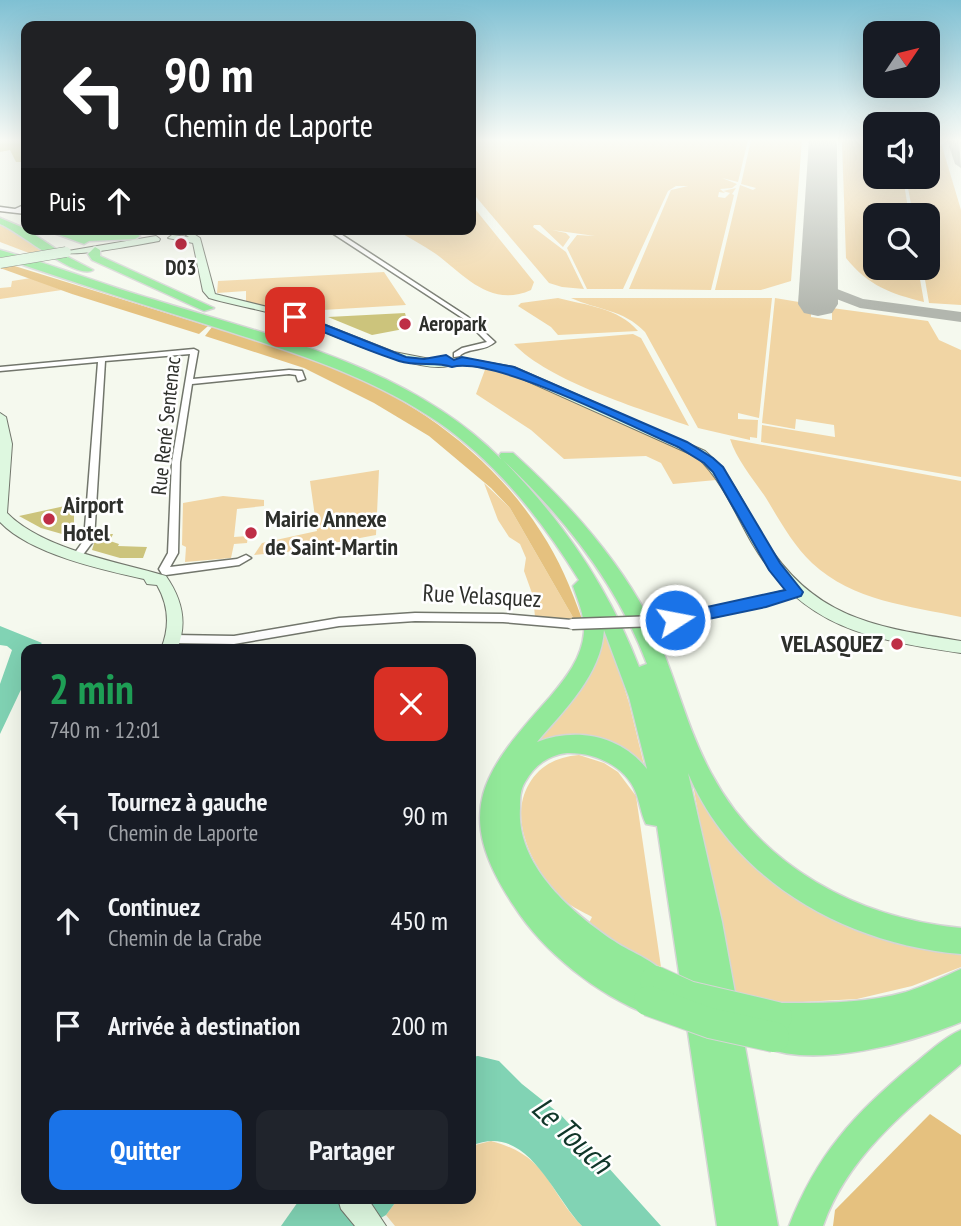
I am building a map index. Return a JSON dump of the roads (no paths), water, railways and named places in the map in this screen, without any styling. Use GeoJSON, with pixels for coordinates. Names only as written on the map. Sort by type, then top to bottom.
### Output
{"type":"FeatureCollection","features":[{"type":"Feature","properties":{"kind":"highway"},"geometry":{"type":"LineString","coordinates":[[0,219],[21,222]]}},
{"type":"Feature","properties":{"kind":"highway"},"geometry":{"type":"LineString","coordinates":[[0,219],[21,230]]}},
{"type":"Feature","properties":{"kind":"highway"},"geometry":{"type":"LineString","coordinates":[[29,235],[71,264],[208,309],[369,368],[415,390],[457,416],[496,446],[554,499],[636,612],[703,781],[738,831],[793,882],[856,918],[903,933],[940,941],[961,941]]}},
{"type":"Feature","properties":{"kind":"highway"},"geometry":{"type":"LineString","coordinates":[[58,235],[76,245],[96,245],[94,256],[208,309]]}},
{"type":"Feature","properties":{"kind":"highway"},"geometry":{"type":"LineString","coordinates":[[76,245],[135,236]]}},
{"type":"Feature","properties":{"kind":"highway"},"geometry":{"type":"LineString","coordinates":[[116,244],[103,253],[122,269]]}},
{"type":"Feature","properties":{"kind":"highway"},"geometry":{"type":"LineString","coordinates":[[0,246],[267,331]]}},
{"type":"Feature","properties":{"kind":"highway"},"geometry":{"type":"LineString","coordinates":[[0,258],[34,265],[288,346],[384,384],[431,411],[472,440],[514,479],[551,523],[594,585],[623,648],[655,754],[734,1226]]}},
{"type":"Feature","properties":{"kind":"highway"},"geometry":{"type":"LineString","coordinates":[[551,523],[582,584],[593,614],[593,645],[573,684],[511,755],[492,792],[489,813],[494,843],[505,869],[538,919],[584,961],[615,983],[688,996],[816,1042],[902,1031],[961,1008]]}},
{"type":"Feature","properties":{"kind":"highway"},"geometry":{"type":"LineString","coordinates":[[595,554],[635,638],[672,753],[709,922],[761,1226]]}},
{"type":"Feature","properties":{"kind":"highway"},"geometry":{"type":"LineString","coordinates":[[692,965],[675,929],[650,796],[642,781],[623,759],[608,750],[580,743],[562,744],[531,757],[511,785],[505,809],[509,836],[520,863],[543,895],[575,928],[652,991],[701,1020],[775,1027],[826,1017],[871,1013],[921,1001],[961,982]]}},
{"type":"Feature","properties":{"kind":"highway"},"geometry":{"type":"LineString","coordinates":[[806,1226],[817,1194],[841,1155],[961,1045]]}},
{"type":"Feature","properties":{"kind":"street"},"geometry":{"type":"LineString","coordinates":[[0,209],[21,208]]}},
{"type":"Feature","properties":{"kind":"street"},"geometry":{"type":"LineString","coordinates":[[15,210],[21,213]]}},
{"type":"Feature","properties":{"kind":"street"},"geometry":{"type":"LineString","coordinates":[[96,245],[139,235]]}},
{"type":"Feature","properties":{"kind":"street"},"geometry":{"type":"LineString","coordinates":[[96,245],[116,244],[143,235]]}},
{"type":"Feature","properties":{"kind":"street"},"geometry":{"type":"LineString","coordinates":[[162,235],[197,241]]}},
{"type":"Feature","properties":{"kind":"street"},"geometry":{"type":"LineString","coordinates":[[172,238],[178,235]]}},
{"type":"Feature","properties":{"kind":"street"},"geometry":{"type":"LineString","coordinates":[[194,235],[208,291],[212,296],[295,317],[340,332],[396,357],[424,363],[454,359],[510,369],[692,449],[718,470],[753,533],[760,552],[791,594],[796,607],[822,622],[959,647]]}},
{"type":"Feature","properties":{"kind":"street"},"geometry":{"type":"LineString","coordinates":[[339,235],[466,318],[491,342],[488,346],[463,350],[454,359]]}},
{"type":"Feature","properties":{"kind":"street"},"geometry":{"type":"LineString","coordinates":[[0,258],[64,251],[76,245]]}},
{"type":"Feature","properties":{"kind":"street","name":"Rue René Sentenac"},"geometry":{"type":"LineString","coordinates":[[0,369],[194,351],[176,462],[173,552],[160,574]]}},
{"type":"Feature","properties":{"kind":"street"},"geometry":{"type":"LineString","coordinates":[[79,554],[88,544],[102,359]]}},
{"type":"Feature","properties":{"kind":"street"},"geometry":{"type":"LineString","coordinates":[[187,382],[289,372],[299,373],[301,379]]}},
{"type":"Feature","properties":{"kind":"street"},"geometry":{"type":"LineString","coordinates":[[0,418],[6,444],[0,514],[19,532],[79,554],[160,574],[246,558]]}},
{"type":"Feature","properties":{"kind":"street"},"geometry":{"type":"LineString","coordinates":[[160,574],[176,616],[172,644]]}},
{"type":"Feature","properties":{"kind":"street","name":"Rue Velasquez"},"geometry":{"type":"LineString","coordinates":[[172,644],[234,640],[339,622],[415,617],[503,618],[572,624],[688,619],[791,594]]}},
{"type":"Feature","properties":{"kind":"street"},"geometry":{"type":"LineString","coordinates":[[355,1204],[372,1226]]}},
{"type":"Feature","properties":{"kind":"water"},"geometry":{"type":"Polygon","coordinates":[[[0,626],[42,643],[21,644],[21,690],[0,734],[0,684],[12,650],[0,645],[0,626]]]}},
{"type":"Feature","properties":{"kind":"water","name":"Le Touch"},"geometry":{"type":"Polygon","coordinates":[[[476,1056],[499,1061],[522,1084],[561,1115],[661,1226],[582,1226],[523,1152],[508,1144],[491,1141],[476,1145],[476,1056]]]}},
{"type":"Feature","properties":{"kind":"water"},"geometry":{"type":"Polygon","coordinates":[[[296,1204],[394,1204],[386,1215],[367,1226],[281,1226],[296,1204]]]}},
{"type":"Feature","properties":{"kind":"place","name":"D03"},"geometry":{"type":"Point","coordinates":[181,244]}},
{"type":"Feature","properties":{"kind":"place","name":"Aeropark"},"geometry":{"type":"Point","coordinates":[405,324]}},
{"type":"Feature","properties":{"kind":"place","name":"Airport Hotel"},"geometry":{"type":"Point","coordinates":[49,519]}},
{"type":"Feature","properties":{"kind":"place","name":"Mairie Annexe de Saint-Martin"},"geometry":{"type":"Point","coordinates":[251,533]}},
{"type":"Feature","properties":{"kind":"place","name":"VELASQUEZ"},"geometry":{"type":"Point","coordinates":[897,644]}}]}
